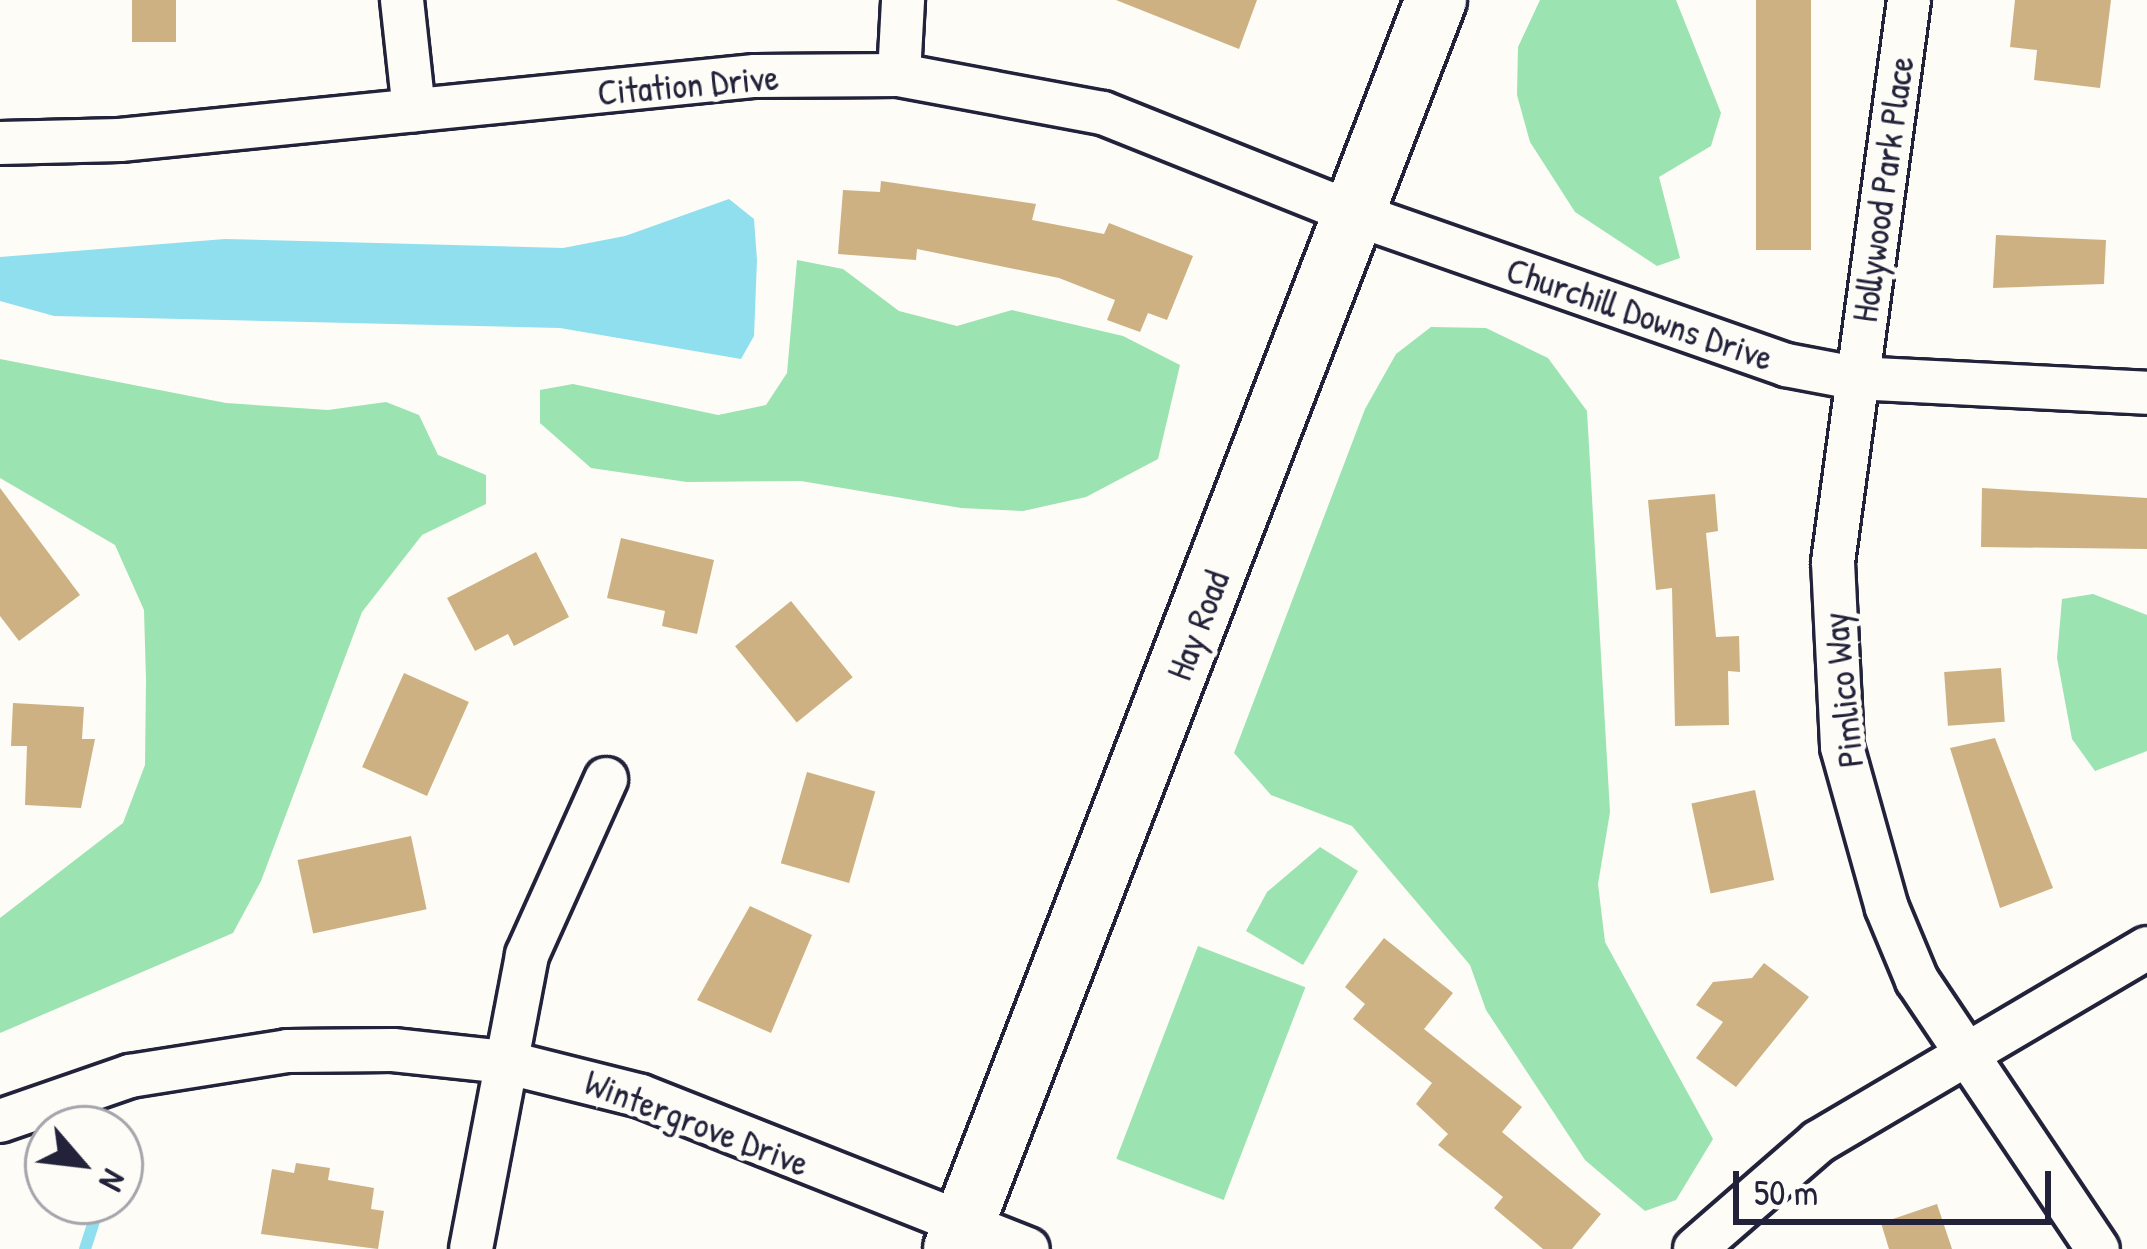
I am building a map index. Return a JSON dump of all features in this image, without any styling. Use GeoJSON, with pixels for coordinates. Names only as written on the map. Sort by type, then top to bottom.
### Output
{"type":"FeatureCollection","features":[{"type":"Feature","properties":{"kind":"street"},"geometry":{"type":"LineString","coordinates":[[402,0],[414,110]]}},
{"type":"Feature","properties":{"kind":"street"},"geometry":{"type":"LineString","coordinates":[[899,75],[903,0]]}},
{"type":"Feature","properties":{"kind":"street","name":"Hay Road"},"geometry":{"type":"LineString","coordinates":[[959,1238],[1436,0]]}},
{"type":"Feature","properties":{"kind":"street","name":"Hollywood Park Place"},"geometry":{"type":"LineString","coordinates":[[1855,378],[1909,0]]}},
{"type":"Feature","properties":{"kind":"street","name":"Citation Drive"},"geometry":{"type":"LineString","coordinates":[[0,143],[120,140],[755,76],[899,75],[1103,113],[1355,214]]}},
{"type":"Feature","properties":{"kind":"street","name":"Churchill Downs Drive"},"geometry":{"type":"LineString","coordinates":[[1355,214],[1713,345],[1855,378],[2147,393]]}},
{"type":"Feature","properties":{"kind":"street","name":"Pimlico Way"},"geometry":{"type":"LineString","coordinates":[[1855,378],[1833,562],[1842,747],[1887,908],[1917,980],[2098,1249]]}},
{"type":"Feature","properties":{"kind":"street"},"geometry":{"type":"LineString","coordinates":[[471,1249],[527,955],[607,779]]}},
{"type":"Feature","properties":{"kind":"street"},"geometry":{"type":"LineString","coordinates":[[1695,1249],[1818,1142],[1964,1051],[2147,948]]}},
{"type":"Feature","properties":{"kind":"street","name":"Wintergrove Drive"},"geometry":{"type":"LineString","coordinates":[[0,1120],[130,1076],[286,1051],[393,1050],[505,1062],[641,1096],[959,1238],[1028,1249]]}},
{"type":"Feature","properties":{"kind":"green space"},"geometry":{"type":"Polygon","coordinates":[[[1540,0],[1676,0],[1721,113],[1711,146],[1659,177],[1680,258],[1657,266],[1575,212],[1530,142],[1517,95],[1518,47],[1540,0]]]}},
{"type":"Feature","properties":{"kind":"green space"},"geometry":{"type":"Polygon","coordinates":[[[797,260],[843,269],[899,311],[957,326],[1012,310],[1123,336],[1180,365],[1158,459],[1086,497],[1023,511],[961,508],[801,481],[687,482],[591,468],[540,423],[540,390],[573,384],[718,415],[766,405],[787,373],[797,260]]]}},
{"type":"Feature","properties":{"kind":"green space"},"geometry":{"type":"Polygon","coordinates":[[[1431,327],[1486,328],[1548,358],[1587,411],[1610,812],[1598,884],[1605,942],[1713,1139],[1676,1200],[1645,1211],[1585,1160],[1486,1010],[1470,965],[1352,826],[1271,795],[1234,753],[1365,409],[1396,354],[1431,327]]]}},
{"type":"Feature","properties":{"kind":"green space"},"geometry":{"type":"Polygon","coordinates":[[[0,359],[226,403],[328,410],[386,402],[419,415],[438,455],[486,475],[486,504],[422,535],[362,612],[261,881],[233,933],[0,1033],[0,918],[123,823],[145,765],[146,680],[144,610],[115,545],[0,478],[0,359]]]}},
{"type":"Feature","properties":{"kind":"green space"},"geometry":{"type":"Polygon","coordinates":[[[2093,594],[2147,615],[2147,751],[2095,771],[2072,739],[2057,658],[2062,599],[2093,594]]]}},
{"type":"Feature","properties":{"kind":"green space"},"geometry":{"type":"Polygon","coordinates":[[[1320,847],[1358,871],[1303,965],[1246,931],[1267,892],[1320,847]]]}},
{"type":"Feature","properties":{"kind":"green space"},"geometry":{"type":"Polygon","coordinates":[[[1198,946],[1305,987],[1224,1200],[1116,1159],[1198,946]]]}},
{"type":"Feature","properties":{"kind":"water"},"geometry":{"type":"Polygon","coordinates":[[[729,199],[754,219],[754,336],[741,359],[560,328],[54,316],[0,301],[0,257],[225,239],[563,248],[625,236],[729,199]]]}},
{"type":"Feature","properties":{"kind":"building"},"geometry":{"type":"Polygon","coordinates":[[[132,0],[176,0],[176,42],[132,42],[132,0]]]}},
{"type":"Feature","properties":{"kind":"building"},"geometry":{"type":"Polygon","coordinates":[[[1116,0],[1257,0],[1239,49],[1116,0]]]}},
{"type":"Feature","properties":{"kind":"building"},"geometry":{"type":"Polygon","coordinates":[[[1756,0],[1811,0],[1811,250],[1756,250],[1756,0]]]}},
{"type":"Feature","properties":{"kind":"building"},"geometry":{"type":"Polygon","coordinates":[[[2015,0],[2111,0],[2100,88],[2034,80],[2037,50],[2010,47],[2015,0]]]}},
{"type":"Feature","properties":{"kind":"building"},"geometry":{"type":"Polygon","coordinates":[[[881,181],[1036,204],[1032,220],[1104,234],[1109,223],[1193,256],[1167,320],[1148,313],[1140,332],[1107,320],[1115,300],[1059,278],[917,249],[916,260],[838,254],[843,190],[880,192],[881,181]]]}},
{"type":"Feature","properties":{"kind":"building"},"geometry":{"type":"Polygon","coordinates":[[[1996,235],[2106,240],[2104,284],[1993,288],[1996,235]]]}},
{"type":"Feature","properties":{"kind":"building"},"geometry":{"type":"Polygon","coordinates":[[[0,488],[80,595],[19,641],[0,616],[0,488]]]}},
{"type":"Feature","properties":{"kind":"building"},"geometry":{"type":"Polygon","coordinates":[[[1982,488],[2147,498],[2147,549],[1981,547],[1982,488]]]}},
{"type":"Feature","properties":{"kind":"building"},"geometry":{"type":"Polygon","coordinates":[[[1715,494],[1718,531],[1706,533],[1716,637],[1739,636],[1740,672],[1728,671],[1729,725],[1675,726],[1672,588],[1656,590],[1648,500],[1715,494]]]}},
{"type":"Feature","properties":{"kind":"building"},"geometry":{"type":"Polygon","coordinates":[[[621,538],[714,560],[697,634],[662,626],[665,611],[607,598],[621,538]]]}},
{"type":"Feature","properties":{"kind":"building"},"geometry":{"type":"Polygon","coordinates":[[[536,552],[569,617],[514,646],[508,634],[475,651],[447,598],[536,552]]]}},
{"type":"Feature","properties":{"kind":"building"},"geometry":{"type":"Polygon","coordinates":[[[791,601],[853,677],[797,722],[735,646],[791,601]]]}},
{"type":"Feature","properties":{"kind":"building"},"geometry":{"type":"Polygon","coordinates":[[[2001,668],[2005,722],[1948,726],[1944,672],[2001,668]]]}},
{"type":"Feature","properties":{"kind":"building"},"geometry":{"type":"Polygon","coordinates":[[[404,673],[469,702],[427,796],[362,767],[404,673]]]}},
{"type":"Feature","properties":{"kind":"building"},"geometry":{"type":"Polygon","coordinates":[[[13,703],[84,707],[82,739],[95,739],[81,808],[25,805],[27,746],[11,746],[13,703]]]}},
{"type":"Feature","properties":{"kind":"building"},"geometry":{"type":"Polygon","coordinates":[[[1995,738],[2053,888],[2000,908],[1950,748],[1995,738]]]}},
{"type":"Feature","properties":{"kind":"building"},"geometry":{"type":"Polygon","coordinates":[[[807,772],[875,792],[849,883],[781,863],[807,772]]]}},
{"type":"Feature","properties":{"kind":"building"},"geometry":{"type":"Polygon","coordinates":[[[1755,790],[1774,880],[1711,894],[1691,804],[1755,790]]]}},
{"type":"Feature","properties":{"kind":"building"},"geometry":{"type":"Polygon","coordinates":[[[411,836],[427,909],[313,933],[298,860],[411,836]]]}},
{"type":"Feature","properties":{"kind":"building"},"geometry":{"type":"Polygon","coordinates":[[[750,906],[812,935],[771,1033],[697,1000],[750,906]]]}},
{"type":"Feature","properties":{"kind":"building"},"geometry":{"type":"Polygon","coordinates":[[[1384,938],[1453,993],[1424,1029],[1522,1107],[1502,1132],[1601,1214],[1572,1249],[1543,1249],[1494,1208],[1503,1197],[1438,1145],[1448,1134],[1416,1104],[1432,1083],[1353,1019],[1365,1004],[1345,987],[1384,938]]]}},
{"type":"Feature","properties":{"kind":"building"},"geometry":{"type":"Polygon","coordinates":[[[1764,963],[1809,997],[1736,1087],[1696,1058],[1723,1022],[1696,1005],[1713,982],[1752,978],[1764,963]]]}},
{"type":"Feature","properties":{"kind":"building"},"geometry":{"type":"Polygon","coordinates":[[[296,1163],[330,1168],[328,1180],[374,1188],[371,1209],[384,1211],[378,1249],[261,1234],[272,1169],[294,1173],[296,1163]]]}},
{"type":"Feature","properties":{"kind":"building"},"geometry":{"type":"Polygon","coordinates":[[[1937,1204],[1952,1249],[1889,1249],[1881,1223],[1937,1204]]]}},
{"type":"Feature","properties":{"kind":"waterway"},"geometry":{"type":"LineString","coordinates":[[85,1249],[93,1225]]}}]}
